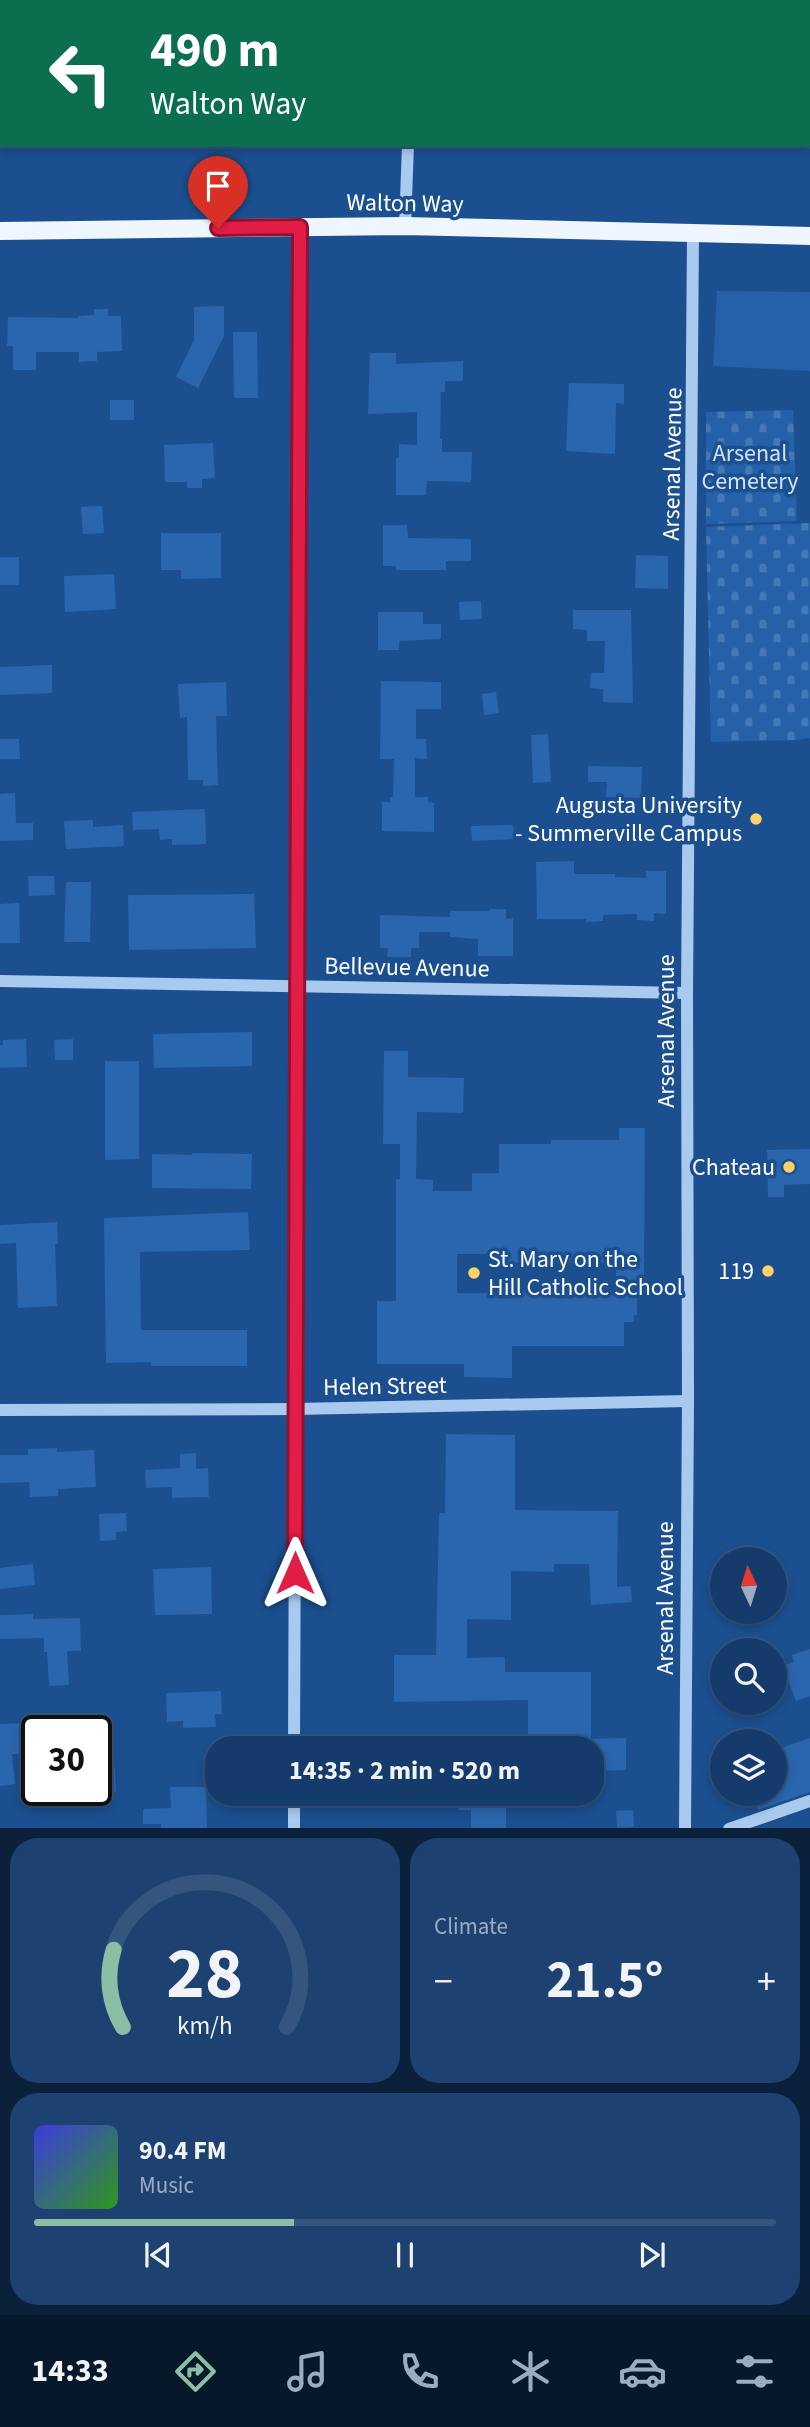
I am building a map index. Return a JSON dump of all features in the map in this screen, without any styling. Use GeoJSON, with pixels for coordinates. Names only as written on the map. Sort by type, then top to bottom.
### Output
{"type":"FeatureCollection","features":[{"type":"Feature","properties":{"kind":"main road","name":"Walton Way"},"geometry":{"type":"LineString","coordinates":[[0,231],[405,226],[810,236]]}},
{"type":"Feature","properties":{"kind":"street"},"geometry":{"type":"LineString","coordinates":[[405,226],[408,147]]}},
{"type":"Feature","properties":{"kind":"street"},"geometry":{"type":"LineString","coordinates":[[294,1736],[300,227]]}},
{"type":"Feature","properties":{"kind":"street","name":"Arsenal Avenue"},"geometry":{"type":"LineString","coordinates":[[685,1828],[687,993],[693,234]]}},
{"type":"Feature","properties":{"kind":"street","name":"Bellevue Avenue"},"geometry":{"type":"LineString","coordinates":[[0,981],[687,993]]}},
{"type":"Feature","properties":{"kind":"street","name":"Helen Street"},"geometry":{"type":"LineString","coordinates":[[0,1410],[295,1409],[688,1401]]}},
{"type":"Feature","properties":{"kind":"street"},"geometry":{"type":"LineString","coordinates":[[732,1828],[810,1801]]}},
{"type":"Feature","properties":{"kind":"street"},"geometry":{"type":"LineString","coordinates":[[294,1806],[294,1828]]}},
{"type":"Feature","properties":{"kind":"green space"},"geometry":{"type":"Polygon","coordinates":[[[717,291],[810,292],[810,371],[713,366],[717,291]]]}},
{"type":"Feature","properties":{"kind":"green space","name":"Arsenal Cemetery"},"geometry":{"type":"Polygon","coordinates":[[[793,410],[797,521],[706,524],[706,412],[793,410]]]}},
{"type":"Feature","properties":{"kind":"green space"},"geometry":{"type":"Polygon","coordinates":[[[810,523],[810,738],[711,742],[706,527],[810,523]]]}},
{"type":"Feature","properties":{"kind":"building"},"geometry":{"type":"Polygon","coordinates":[[[224,306],[224,336],[198,388],[176,377],[194,340],[194,307],[224,306]]]}},
{"type":"Feature","properties":{"kind":"building"},"geometry":{"type":"Polygon","coordinates":[[[94,309],[108,309],[108,316],[121,316],[122,351],[97,352],[97,361],[79,362],[79,352],[36,352],[36,370],[13,370],[13,346],[7,346],[8,317],[78,318],[94,315],[94,309]]]}},
{"type":"Feature","properties":{"kind":"building"},"geometry":{"type":"Polygon","coordinates":[[[233,332],[257,332],[258,398],[234,398],[233,332]]]}},
{"type":"Feature","properties":{"kind":"building"},"geometry":{"type":"Polygon","coordinates":[[[370,353],[396,353],[396,364],[463,361],[463,381],[445,381],[445,392],[441,392],[440,439],[442,452],[472,452],[471,482],[427,481],[426,495],[396,495],[396,458],[399,458],[399,444],[417,445],[417,412],[368,414],[370,353]]]}},
{"type":"Feature","properties":{"kind":"building"},"geometry":{"type":"Polygon","coordinates":[[[569,383],[624,384],[624,404],[616,403],[615,454],[566,451],[569,383]]]}},
{"type":"Feature","properties":{"kind":"building"},"geometry":{"type":"Polygon","coordinates":[[[110,400],[134,400],[134,420],[110,420],[110,400]]]}},
{"type":"Feature","properties":{"kind":"building"},"geometry":{"type":"Polygon","coordinates":[[[213,443],[215,478],[202,479],[202,488],[187,488],[187,482],[165,482],[164,445],[213,443]]]}},
{"type":"Feature","properties":{"kind":"building"},"geometry":{"type":"Polygon","coordinates":[[[102,506],[104,533],[83,534],[81,507],[102,506]]]}},
{"type":"Feature","properties":{"kind":"building"},"geometry":{"type":"Polygon","coordinates":[[[383,525],[407,525],[408,538],[471,539],[471,561],[446,561],[446,570],[396,570],[396,566],[383,566],[383,525]]]}},
{"type":"Feature","properties":{"kind":"building"},"geometry":{"type":"Polygon","coordinates":[[[161,533],[221,533],[221,578],[181,579],[181,570],[161,570],[161,533]]]}},
{"type":"Feature","properties":{"kind":"building"},"geometry":{"type":"Polygon","coordinates":[[[636,555],[668,556],[668,589],[635,588],[636,555]]]}},
{"type":"Feature","properties":{"kind":"building"},"geometry":{"type":"Polygon","coordinates":[[[0,557],[19,557],[19,585],[0,585],[0,557]]]}},
{"type":"Feature","properties":{"kind":"building"},"geometry":{"type":"Polygon","coordinates":[[[114,574],[116,609],[65,612],[64,576],[114,574]]]}},
{"type":"Feature","properties":{"kind":"building"},"geometry":{"type":"Polygon","coordinates":[[[481,601],[482,619],[460,620],[459,602],[481,601]]]}},
{"type":"Feature","properties":{"kind":"building"},"geometry":{"type":"Polygon","coordinates":[[[573,610],[631,610],[633,703],[603,702],[603,689],[590,688],[591,673],[604,673],[605,641],[587,641],[587,630],[573,629],[573,610]]]}},
{"type":"Feature","properties":{"kind":"building"},"geometry":{"type":"Polygon","coordinates":[[[378,612],[423,612],[423,624],[441,624],[441,639],[399,641],[399,650],[378,650],[378,612]]]}},
{"type":"Feature","properties":{"kind":"building"},"geometry":{"type":"Polygon","coordinates":[[[52,665],[52,693],[0,695],[0,667],[52,665]]]}},
{"type":"Feature","properties":{"kind":"building"},"geometry":{"type":"Polygon","coordinates":[[[381,681],[441,682],[441,709],[416,709],[416,739],[426,739],[427,759],[415,758],[415,797],[428,797],[428,802],[434,803],[434,832],[382,831],[382,802],[390,802],[390,797],[393,797],[394,759],[380,759],[381,681]]]}},
{"type":"Feature","properties":{"kind":"building"},"geometry":{"type":"Polygon","coordinates":[[[226,682],[227,716],[216,716],[218,785],[203,786],[203,780],[188,780],[187,717],[180,718],[178,684],[226,682]]]}},
{"type":"Feature","properties":{"kind":"building"},"geometry":{"type":"Polygon","coordinates":[[[496,692],[499,713],[484,715],[482,694],[496,692]]]}},
{"type":"Feature","properties":{"kind":"building"},"geometry":{"type":"Polygon","coordinates":[[[548,734],[551,782],[533,783],[531,735],[548,734]]]}},
{"type":"Feature","properties":{"kind":"building"},"geometry":{"type":"Polygon","coordinates":[[[0,739],[19,739],[20,759],[0,759],[0,739]]]}},
{"type":"Feature","properties":{"kind":"building"},"geometry":{"type":"Polygon","coordinates":[[[588,766],[642,767],[641,798],[606,797],[607,782],[588,782],[588,766]]]}},
{"type":"Feature","properties":{"kind":"building"},"geometry":{"type":"Polygon","coordinates":[[[15,793],[16,823],[33,823],[33,840],[0,841],[0,794],[15,793]]]}},
{"type":"Feature","properties":{"kind":"building"},"geometry":{"type":"Polygon","coordinates":[[[205,809],[206,844],[172,845],[172,839],[160,840],[159,829],[133,830],[132,812],[205,809]]]}},
{"type":"Feature","properties":{"kind":"building"},"geometry":{"type":"Polygon","coordinates":[[[93,820],[93,827],[123,825],[124,846],[66,849],[64,821],[93,820]]]}},
{"type":"Feature","properties":{"kind":"building"},"geometry":{"type":"Polygon","coordinates":[[[513,825],[514,839],[472,841],[471,826],[513,825]]]}},
{"type":"Feature","properties":{"kind":"building"},"geometry":{"type":"Polygon","coordinates":[[[574,861],[574,874],[615,874],[615,877],[646,878],[646,871],[666,871],[666,914],[654,913],[654,921],[637,920],[637,914],[603,915],[603,921],[586,922],[586,919],[537,919],[536,862],[574,861]]]}},
{"type":"Feature","properties":{"kind":"building"},"geometry":{"type":"Polygon","coordinates":[[[28,876],[54,876],[55,895],[29,896],[28,876]]]}},
{"type":"Feature","properties":{"kind":"building"},"geometry":{"type":"Polygon","coordinates":[[[66,882],[91,882],[90,942],[64,942],[66,882]]]}},
{"type":"Feature","properties":{"kind":"building"},"geometry":{"type":"Polygon","coordinates":[[[254,894],[256,948],[129,950],[128,895],[254,894]]]}},
{"type":"Feature","properties":{"kind":"building"},"geometry":{"type":"Polygon","coordinates":[[[19,903],[20,943],[0,943],[0,904],[19,903]]]}},
{"type":"Feature","properties":{"kind":"building"},"geometry":{"type":"Polygon","coordinates":[[[506,909],[506,919],[513,918],[513,956],[478,956],[478,939],[450,937],[450,932],[419,932],[419,948],[411,948],[411,957],[387,957],[388,948],[380,948],[380,915],[450,917],[450,911],[506,909]]]}},
{"type":"Feature","properties":{"kind":"building"},"geometry":{"type":"Polygon","coordinates":[[[252,1032],[252,1066],[154,1068],[153,1034],[252,1032]]]}},
{"type":"Feature","properties":{"kind":"building"},"geometry":{"type":"Polygon","coordinates":[[[26,1039],[27,1067],[0,1068],[0,1045],[3,1045],[3,1040],[26,1039]]]}},
{"type":"Feature","properties":{"kind":"building"},"geometry":{"type":"Polygon","coordinates":[[[73,1039],[73,1060],[55,1060],[54,1040],[73,1039]]]}},
{"type":"Feature","properties":{"kind":"building"},"geometry":{"type":"Polygon","coordinates":[[[384,1051],[408,1051],[408,1077],[464,1078],[463,1113],[417,1112],[416,1179],[433,1180],[433,1191],[472,1191],[472,1173],[499,1173],[499,1144],[551,1144],[551,1140],[619,1140],[619,1128],[645,1128],[644,1276],[637,1276],[637,1315],[634,1315],[634,1322],[624,1322],[624,1346],[512,1346],[512,1378],[464,1377],[464,1364],[377,1364],[377,1301],[396,1301],[396,1179],[400,1179],[400,1144],[383,1144],[384,1051]],[[457,1254],[457,1293],[501,1293],[501,1290],[616,1290],[616,1263],[493,1263],[493,1254],[457,1254]]]}},
{"type":"Feature","properties":{"kind":"building"},"geometry":{"type":"Polygon","coordinates":[[[105,1061],[139,1061],[139,1159],[105,1160],[105,1061]]]}},
{"type":"Feature","properties":{"kind":"building","name":"Chateau"},"geometry":{"type":"Polygon","coordinates":[[[810,1149],[810,1184],[784,1185],[784,1197],[768,1197],[767,1150],[810,1149]]]}},
{"type":"Feature","properties":{"kind":"building"},"geometry":{"type":"Polygon","coordinates":[[[152,1154],[252,1154],[251,1189],[152,1188],[152,1154]]]}},
{"type":"Feature","properties":{"kind":"building"},"geometry":{"type":"Polygon","coordinates":[[[248,1212],[250,1250],[140,1252],[141,1330],[247,1330],[247,1366],[106,1363],[104,1218],[248,1212]]]}},
{"type":"Feature","properties":{"kind":"building"},"geometry":{"type":"Polygon","coordinates":[[[57,1222],[57,1306],[18,1308],[16,1243],[0,1244],[0,1225],[57,1222]]]}},
{"type":"Feature","properties":{"kind":"building"},"geometry":{"type":"Polygon","coordinates":[[[446,1434],[515,1435],[515,1510],[618,1511],[617,1587],[631,1586],[632,1602],[591,1605],[589,1564],[554,1564],[554,1572],[511,1571],[511,1620],[467,1619],[467,1658],[505,1657],[505,1672],[591,1672],[591,1736],[528,1736],[528,1700],[394,1702],[394,1655],[436,1655],[439,1513],[445,1513],[446,1434]]]}},
{"type":"Feature","properties":{"kind":"building"},"geometry":{"type":"Polygon","coordinates":[[[57,1448],[57,1452],[94,1450],[96,1487],[58,1489],[58,1496],[30,1497],[29,1482],[0,1483],[0,1455],[28,1455],[28,1449],[57,1448]]]}},
{"type":"Feature","properties":{"kind":"building"},"geometry":{"type":"Polygon","coordinates":[[[196,1453],[196,1469],[208,1468],[209,1497],[172,1498],[172,1487],[146,1488],[145,1470],[180,1468],[180,1454],[196,1453]]]}},
{"type":"Feature","properties":{"kind":"building"},"geometry":{"type":"Polygon","coordinates":[[[126,1513],[127,1531],[116,1532],[116,1540],[100,1541],[99,1514],[126,1513]]]}},
{"type":"Feature","properties":{"kind":"building"},"geometry":{"type":"Polygon","coordinates":[[[33,1564],[35,1585],[0,1589],[0,1568],[33,1564]]]}},
{"type":"Feature","properties":{"kind":"building"},"geometry":{"type":"Polygon","coordinates":[[[211,1567],[212,1614],[155,1615],[153,1569],[211,1567]]]}},
{"type":"Feature","properties":{"kind":"building"},"geometry":{"type":"Polygon","coordinates":[[[33,1614],[33,1619],[80,1618],[81,1651],[67,1651],[69,1685],[49,1686],[44,1638],[0,1639],[0,1615],[33,1614]]]}},
{"type":"Feature","properties":{"kind":"building"},"geometry":{"type":"Polygon","coordinates":[[[810,1649],[810,1696],[796,1701],[787,1677],[787,1665],[794,1662],[792,1655],[810,1649]]]}},
{"type":"Feature","properties":{"kind":"building"},"geometry":{"type":"Polygon","coordinates":[[[221,1691],[222,1714],[215,1714],[216,1727],[183,1728],[183,1721],[167,1722],[166,1693],[221,1691]]]}},
{"type":"Feature","properties":{"kind":"building"},"geometry":{"type":"Polygon","coordinates":[[[21,1723],[21,1754],[12,1754],[15,1784],[0,1786],[0,1724],[21,1723]]]}},
{"type":"Feature","properties":{"kind":"building"},"geometry":{"type":"Polygon","coordinates":[[[626,1738],[626,1770],[604,1771],[604,1739],[626,1738]]]}},
{"type":"Feature","properties":{"kind":"building"},"geometry":{"type":"Polygon","coordinates":[[[810,1738],[810,1792],[787,1800],[787,1746],[810,1738]]]}},
{"type":"Feature","properties":{"kind":"building"},"geometry":{"type":"Polygon","coordinates":[[[112,1767],[115,1767],[116,1792],[112,1792],[112,1767]]]}},
{"type":"Feature","properties":{"kind":"building"},"geometry":{"type":"Polygon","coordinates":[[[170,1787],[205,1787],[207,1828],[161,1828],[161,1824],[143,1824],[143,1809],[171,1808],[170,1787]]]}},
{"type":"Feature","properties":{"kind":"building"},"geometry":{"type":"Polygon","coordinates":[[[459,1806],[506,1806],[506,1828],[471,1828],[471,1810],[459,1810],[459,1806]]]}},
{"type":"Feature","properties":{"kind":"building"},"geometry":{"type":"Polygon","coordinates":[[[633,1810],[634,1827],[617,1828],[616,1811],[633,1810]]]}},
{"type":"Feature","properties":{"kind":"place","name":"Augusta University - Summerville Campus"},"geometry":{"type":"Point","coordinates":[756,819]}},
{"type":"Feature","properties":{"kind":"place","name":"Chateau"},"geometry":{"type":"Point","coordinates":[789,1167]}},
{"type":"Feature","properties":{"kind":"place","name":"119"},"geometry":{"type":"Point","coordinates":[768,1271]}},
{"type":"Feature","properties":{"kind":"place","name":"St. Mary on the Hill Catholic School"},"geometry":{"type":"Point","coordinates":[474,1273]}},
{"type":"Feature","properties":{"kind":"route"},"geometry":{"type":"LineString","coordinates":[[218,228],[300,227],[295,1573]]}}]}
